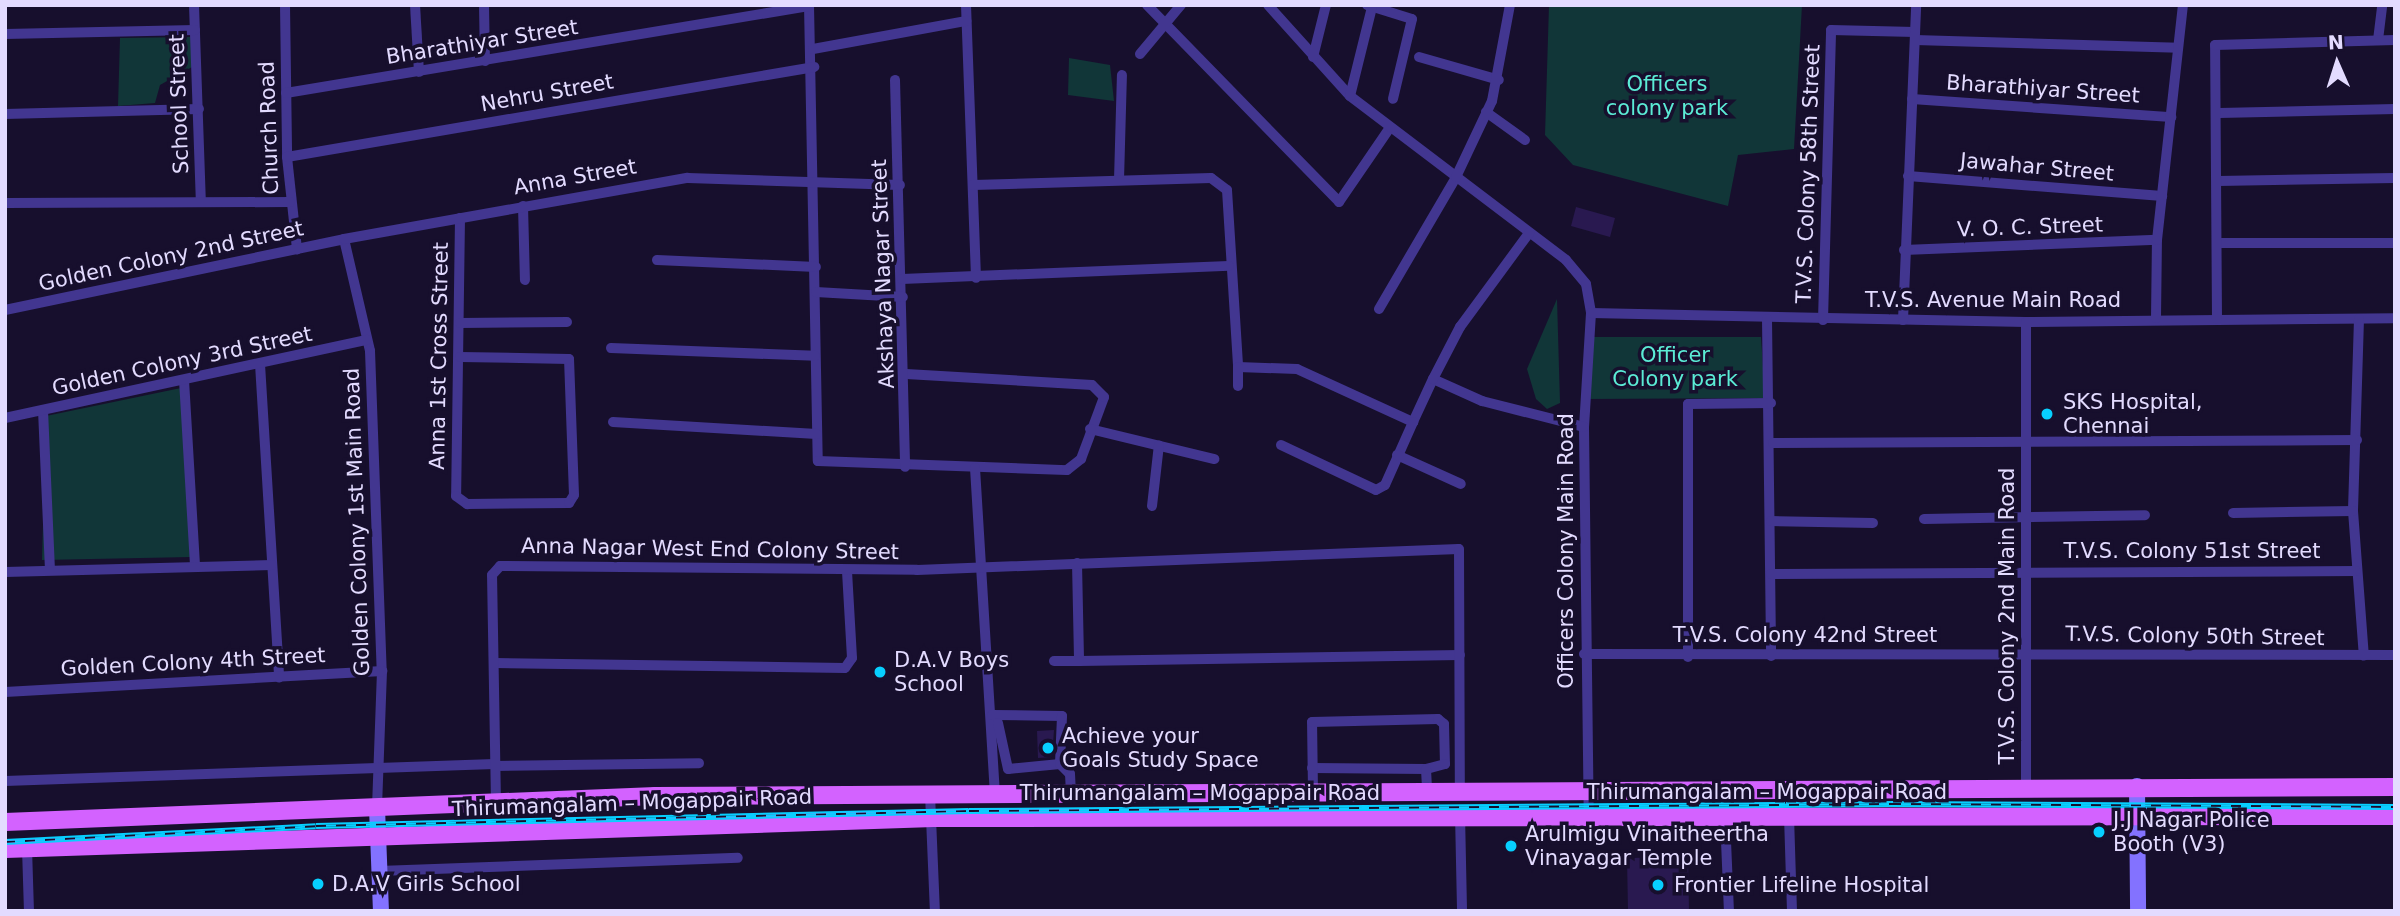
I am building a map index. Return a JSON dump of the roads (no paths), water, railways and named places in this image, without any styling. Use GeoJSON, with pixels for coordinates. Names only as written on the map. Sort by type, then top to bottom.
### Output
{"type":"FeatureCollection","features":[{"type":"Feature","properties":{"kind":"main road","name":"Thirumangalam – Mogappair Road"},"geometry":{"type":"LineString","coordinates":[[5,822],[496,803],[930,794],[2026,786],[2395,787]]}},
{"type":"Feature","properties":{"kind":"main road"},"geometry":{"type":"LineString","coordinates":[[2137,786],[2138,911]]}},
{"type":"Feature","properties":{"kind":"main road"},"geometry":{"type":"LineString","coordinates":[[377,808],[381,911]]}},
{"type":"Feature","properties":{"kind":"main road","name":"Thirumangalam – Mogappair Road"},"geometry":{"type":"LineString","coordinates":[[5,849],[933,818],[1460,814],[1726,817],[2137,814],[2395,816]]}},
{"type":"Feature","properties":{"kind":"street","name":"School Street"},"geometry":{"type":"LineString","coordinates":[[194,5],[201,202]]}},
{"type":"Feature","properties":{"kind":"street","name":"Church Road"},"geometry":{"type":"LineString","coordinates":[[285,5],[287,157],[297,249]]}},
{"type":"Feature","properties":{"kind":"street"},"geometry":{"type":"LineString","coordinates":[[415,5],[419,72]]}},
{"type":"Feature","properties":{"kind":"street"},"geometry":{"type":"LineString","coordinates":[[484,5],[485,61]]}},
{"type":"Feature","properties":{"kind":"street"},"geometry":{"type":"LineString","coordinates":[[965,5],[976,278]]}},
{"type":"Feature","properties":{"kind":"street"},"geometry":{"type":"LineString","coordinates":[[1147,5],[1339,202],[1389,129]]}},
{"type":"Feature","properties":{"kind":"street"},"geometry":{"type":"LineString","coordinates":[[1140,54],[1181,5]]}},
{"type":"Feature","properties":{"kind":"street","name":"Officers Colony Main Road"},"geometry":{"type":"LineString","coordinates":[[1268,5],[1350,96],[1389,129],[1580,272],[1591,313],[1584,427],[1584,654],[1589,814]]}},
{"type":"Feature","properties":{"kind":"street"},"geometry":{"type":"LineString","coordinates":[[1313,57],[1326,5]]}},
{"type":"Feature","properties":{"kind":"street"},"geometry":{"type":"LineString","coordinates":[[1379,309],[1456,177],[1486,112],[1499,80],[1510,5]]}},
{"type":"Feature","properties":{"kind":"street"},"geometry":{"type":"LineString","coordinates":[[1903,320],[1916,5]]}},
{"type":"Feature","properties":{"kind":"street"},"geometry":{"type":"LineString","coordinates":[[2156,318],[2157,240],[2183,5]]}},
{"type":"Feature","properties":{"kind":"street"},"geometry":{"type":"LineString","coordinates":[[2378,40],[2382,5]]}},
{"type":"Feature","properties":{"kind":"street"},"geometry":{"type":"LineString","coordinates":[[808,6],[814,67],[814,356],[818,461],[905,467],[1067,470],[1081,459],[1104,397],[1092,385],[906,374]]}},
{"type":"Feature","properties":{"kind":"street","name":"Bharathiyar Street"},"geometry":{"type":"LineString","coordinates":[[286,93],[808,6]]}},
{"type":"Feature","properties":{"kind":"street"},"geometry":{"type":"LineString","coordinates":[[1350,96],[1369,6],[1412,19],[1393,99]]}},
{"type":"Feature","properties":{"kind":"street"},"geometry":{"type":"LineString","coordinates":[[813,49],[966,21]]}},
{"type":"Feature","properties":{"kind":"street"},"geometry":{"type":"LineString","coordinates":[[5,34],[195,30]]}},
{"type":"Feature","properties":{"kind":"street","name":"T.V.S. Colony 58th Street"},"geometry":{"type":"LineString","coordinates":[[1823,320],[1831,30],[1915,36]]}},
{"type":"Feature","properties":{"kind":"street"},"geometry":{"type":"LineString","coordinates":[[1915,36],[2178,48]]}},
{"type":"Feature","properties":{"kind":"street"},"geometry":{"type":"LineString","coordinates":[[2217,319],[2219,113],[2214,46],[2395,40]]}},
{"type":"Feature","properties":{"kind":"street"},"geometry":{"type":"LineString","coordinates":[[1419,57],[1499,80]]}},
{"type":"Feature","properties":{"kind":"street","name":"Nehru Street"},"geometry":{"type":"LineString","coordinates":[[287,157],[814,67]]}},
{"type":"Feature","properties":{"kind":"street"},"geometry":{"type":"LineString","coordinates":[[1119,180],[1122,75]]}},
{"type":"Feature","properties":{"kind":"street","name":"Akshaya Nagar Street"},"geometry":{"type":"LineString","coordinates":[[895,80],[906,374],[905,467]]}},
{"type":"Feature","properties":{"kind":"street","name":"Bharathiyar Street"},"geometry":{"type":"LineString","coordinates":[[1912,99],[2171,117]]}},
{"type":"Feature","properties":{"kind":"street"},"geometry":{"type":"LineString","coordinates":[[5,114],[199,109]]}},
{"type":"Feature","properties":{"kind":"street"},"geometry":{"type":"LineString","coordinates":[[2219,113],[2395,109]]}},
{"type":"Feature","properties":{"kind":"street"},"geometry":{"type":"LineString","coordinates":[[1486,112],[1525,140]]}},
{"type":"Feature","properties":{"kind":"street"},"geometry":{"type":"LineString","coordinates":[[973,185],[1200,176],[1218,182],[1227,190],[1229,266],[1238,386]]}},
{"type":"Feature","properties":{"kind":"street","name":"Jawahar Street"},"geometry":{"type":"LineString","coordinates":[[1908,176],[2162,196]]}},
{"type":"Feature","properties":{"kind":"street","name":"Anna Street"},"geometry":{"type":"LineString","coordinates":[[344,239],[688,178],[900,185]]}},
{"type":"Feature","properties":{"kind":"street"},"geometry":{"type":"LineString","coordinates":[[2218,181],[2395,178]]}},
{"type":"Feature","properties":{"kind":"street"},"geometry":{"type":"LineString","coordinates":[[5,204],[290,202]]}},
{"type":"Feature","properties":{"kind":"street"},"geometry":{"type":"LineString","coordinates":[[523,206],[525,281]]}},
{"type":"Feature","properties":{"kind":"street","name":"Anna 1st Cross Street"},"geometry":{"type":"LineString","coordinates":[[460,218],[456,496],[467,504],[573,500],[569,359],[460,357]]}},
{"type":"Feature","properties":{"kind":"street"},"geometry":{"type":"LineString","coordinates":[[1281,445],[1376,490],[1385,485],[1460,327],[1529,233]]}},
{"type":"Feature","properties":{"kind":"street","name":"Golden Colony 2nd Street"},"geometry":{"type":"LineString","coordinates":[[5,310],[344,239]]}},
{"type":"Feature","properties":{"kind":"street","name":"Golden Colony 1st Main Road"},"geometry":{"type":"LineString","coordinates":[[344,239],[367,340],[382,671],[377,808]]}},
{"type":"Feature","properties":{"kind":"street","name":"V. O. C. Street"},"geometry":{"type":"LineString","coordinates":[[1904,250],[2157,240]]}},
{"type":"Feature","properties":{"kind":"street"},"geometry":{"type":"LineString","coordinates":[[2217,243],[2395,243]]}},
{"type":"Feature","properties":{"kind":"street"},"geometry":{"type":"LineString","coordinates":[[657,260],[816,267]]}},
{"type":"Feature","properties":{"kind":"street"},"geometry":{"type":"LineString","coordinates":[[902,279],[1229,266]]}},
{"type":"Feature","properties":{"kind":"street"},"geometry":{"type":"LineString","coordinates":[[816,292],[903,297]]}},
{"type":"Feature","properties":{"kind":"street","name":"T.V.S. Avenue Main Road"},"geometry":{"type":"LineString","coordinates":[[1591,313],[1767,319],[2026,322],[2156,318],[2395,318]]}},
{"type":"Feature","properties":{"kind":"street"},"geometry":{"type":"LineString","coordinates":[[2358,318],[2357,440],[2353,511],[2364,656]]}},
{"type":"Feature","properties":{"kind":"street"},"geometry":{"type":"LineString","coordinates":[[1767,319],[1773,443],[1771,656]]}},
{"type":"Feature","properties":{"kind":"street"},"geometry":{"type":"LineString","coordinates":[[460,323],[567,322]]}},
{"type":"Feature","properties":{"kind":"street","name":"T.V.S. Colony 2nd Main Road"},"geometry":{"type":"LineString","coordinates":[[2026,322],[2026,786]]}},
{"type":"Feature","properties":{"kind":"street","name":"Golden Colony 3rd Street"},"geometry":{"type":"LineString","coordinates":[[5,418],[367,340]]}},
{"type":"Feature","properties":{"kind":"street"},"geometry":{"type":"LineString","coordinates":[[611,348],[814,356]]}},
{"type":"Feature","properties":{"kind":"street"},"geometry":{"type":"LineString","coordinates":[[260,364],[279,677]]}},
{"type":"Feature","properties":{"kind":"street"},"geometry":{"type":"LineString","coordinates":[[1238,367],[1297,369],[1413,422]]}},
{"type":"Feature","properties":{"kind":"street"},"geometry":{"type":"LineString","coordinates":[[1433,379],[1482,401],[1584,427]]}},
{"type":"Feature","properties":{"kind":"street"},"geometry":{"type":"LineString","coordinates":[[184,380],[195,565]]}},
{"type":"Feature","properties":{"kind":"street"},"geometry":{"type":"LineString","coordinates":[[1688,657],[1688,404],[1771,403]]}},
{"type":"Feature","properties":{"kind":"street"},"geometry":{"type":"LineString","coordinates":[[43,410],[50,570]]}},
{"type":"Feature","properties":{"kind":"street"},"geometry":{"type":"LineString","coordinates":[[613,422],[817,434]]}},
{"type":"Feature","properties":{"kind":"street"},"geometry":{"type":"LineString","coordinates":[[1090,429],[1214,458]]}},
{"type":"Feature","properties":{"kind":"street"},"geometry":{"type":"LineString","coordinates":[[1773,443],[2026,444],[2357,440]]}},
{"type":"Feature","properties":{"kind":"street"},"geometry":{"type":"LineString","coordinates":[[1152,506],[1159,446]]}},
{"type":"Feature","properties":{"kind":"street"},"geometry":{"type":"LineString","coordinates":[[1397,455],[1461,484]]}},
{"type":"Feature","properties":{"kind":"street"},"geometry":{"type":"LineString","coordinates":[[975,468],[994,715],[995,794]]}},
{"type":"Feature","properties":{"kind":"street"},"geometry":{"type":"LineString","coordinates":[[2233,513],[2353,511]]}},
{"type":"Feature","properties":{"kind":"street"},"geometry":{"type":"LineString","coordinates":[[1924,519],[2145,514]]}},
{"type":"Feature","properties":{"kind":"street"},"geometry":{"type":"LineString","coordinates":[[1771,521],[1873,523]]}},
{"type":"Feature","properties":{"kind":"street","name":"Anna Nagar West End Colony Street"},"geometry":{"type":"LineString","coordinates":[[496,803],[492,575],[500,566],[846,570],[1459,549],[1460,790]]}},
{"type":"Feature","properties":{"kind":"street"},"geometry":{"type":"LineString","coordinates":[[1077,563],[1079,661]]}},
{"type":"Feature","properties":{"kind":"street"},"geometry":{"type":"LineString","coordinates":[[5,572],[272,565]]}},
{"type":"Feature","properties":{"kind":"street"},"geometry":{"type":"LineString","coordinates":[[495,663],[845,667],[852,658],[846,570]]}},
{"type":"Feature","properties":{"kind":"street","name":"T.V.S. Colony 51st Street"},"geometry":{"type":"LineString","coordinates":[[1770,574],[2027,570],[2356,570]]}},
{"type":"Feature","properties":{"kind":"street","name":"T.V.S. Colony 42nd Street"},"geometry":{"type":"LineString","coordinates":[[1584,654],[1688,657],[2026,652]]}},
{"type":"Feature","properties":{"kind":"street","name":"T.V.S. Colony 50th Street"},"geometry":{"type":"LineString","coordinates":[[2026,652],[2395,655]]}},
{"type":"Feature","properties":{"kind":"street"},"geometry":{"type":"LineString","coordinates":[[1054,662],[1460,655]]}},
{"type":"Feature","properties":{"kind":"street","name":"Golden Colony 4th Street"},"geometry":{"type":"LineString","coordinates":[[5,692],[382,671]]}},
{"type":"Feature","properties":{"kind":"street"},"geometry":{"type":"LineString","coordinates":[[994,715],[1062,716],[1060,764],[1070,774],[1071,793]]}},
{"type":"Feature","properties":{"kind":"street"},"geometry":{"type":"LineString","coordinates":[[994,715],[1008,769],[1060,764]]}},
{"type":"Feature","properties":{"kind":"street"},"geometry":{"type":"LineString","coordinates":[[1312,768],[1426,769],[1445,764],[1444,724],[1438,719],[1312,722],[1312,768],[1312,791]]}},
{"type":"Feature","properties":{"kind":"street"},"geometry":{"type":"LineString","coordinates":[[5,781],[379,768],[699,763]]}},
{"type":"Feature","properties":{"kind":"street"},"geometry":{"type":"LineString","coordinates":[[1426,769],[1427,791]]}},
{"type":"Feature","properties":{"kind":"street"},"geometry":{"type":"LineString","coordinates":[[930,794],[935,911]]}},
{"type":"Feature","properties":{"kind":"street"},"geometry":{"type":"LineString","coordinates":[[1460,814],[1462,911]]}},
{"type":"Feature","properties":{"kind":"street"},"geometry":{"type":"LineString","coordinates":[[1788,816],[1793,911]]}},
{"type":"Feature","properties":{"kind":"street"},"geometry":{"type":"LineString","coordinates":[[1726,817],[1729,911]]}},
{"type":"Feature","properties":{"kind":"street"},"geometry":{"type":"LineString","coordinates":[[27,848],[29,911]]}},
{"type":"Feature","properties":{"kind":"street"},"geometry":{"type":"LineString","coordinates":[[379,871],[738,858]]}},
{"type":"Feature","properties":{"kind":"railway"},"geometry":{"type":"LineString","coordinates":[[5,842],[316,826],[969,811],[1891,804],[2395,807]]}},
{"type":"Feature","properties":{"kind":"place","name":"SKS Hospital, Chennai"},"geometry":{"type":"Point","coordinates":[2047,414]}},
{"type":"Feature","properties":{"kind":"place","name":"D.A.V Boys School"},"geometry":{"type":"Point","coordinates":[880,672]}},
{"type":"Feature","properties":{"kind":"place","name":"Achieve your Goals Study Space"},"geometry":{"type":"Point","coordinates":[1048,748]}},
{"type":"Feature","properties":{"kind":"place","name":"J.J Nagar Police Booth (V3)"},"geometry":{"type":"Point","coordinates":[2099,832]}},
{"type":"Feature","properties":{"kind":"place","name":"Arulmigu Vinaitheertha Vinayagar Temple"},"geometry":{"type":"Point","coordinates":[1511,846]}},
{"type":"Feature","properties":{"kind":"place","name":"D.A.V Girls School"},"geometry":{"type":"Point","coordinates":[318,884]}},
{"type":"Feature","properties":{"kind":"place","name":"Frontier Lifeline Hospital"},"geometry":{"type":"Point","coordinates":[1658,885]}},
{"type":"Feature","properties":{"kind":"park label","name":"Officers colony park"},"geometry":{"type":"Point","coordinates":[1667,96]}},
{"type":"Feature","properties":{"kind":"park label","name":"Officer Colony park"},"geometry":{"type":"Point","coordinates":[1675,367]}}]}
